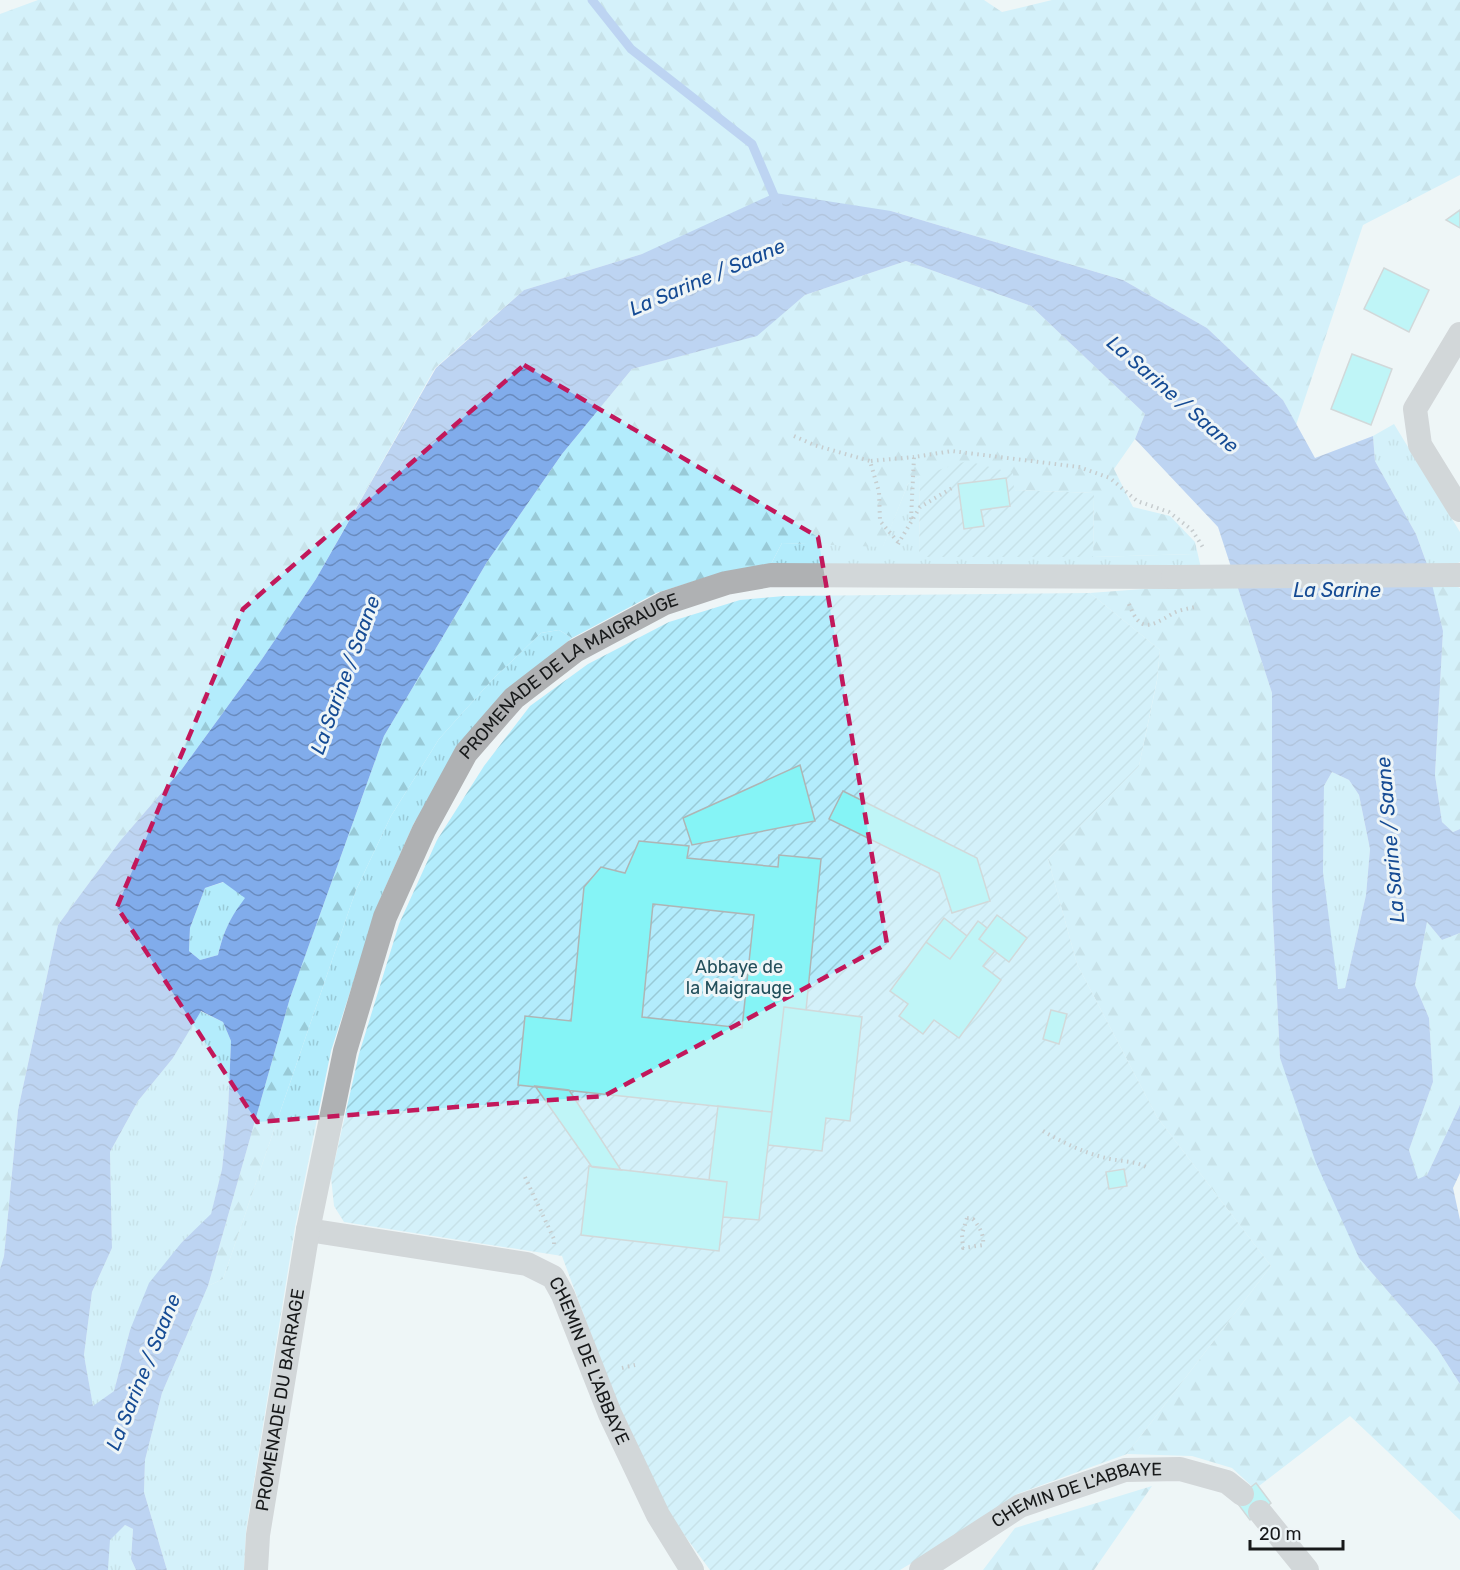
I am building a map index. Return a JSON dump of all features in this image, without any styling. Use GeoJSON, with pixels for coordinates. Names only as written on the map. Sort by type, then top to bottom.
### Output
{"type":"FeatureCollection","features":[{"type":"Feature","properties":{"kind":"street"},"geometry":{"type":"LineString","coordinates":[[1460,334],[1415,409],[1420,445],[1460,510]]}},
{"type":"Feature","properties":{"kind":"street","name":"PROMENADE DE LA MAIGRAUGE"},"geometry":{"type":"LineString","coordinates":[[308,1230],[345,1051],[385,917],[424,830],[466,753],[514,698],[574,651],[665,603],[726,583],[771,575],[1173,577],[1460,575]]}},
{"type":"Feature","properties":{"kind":"street","name":"CHEMIN DE L'ABBAYE"},"geometry":{"type":"LineString","coordinates":[[308,1230],[527,1264],[554,1277],[610,1414],[658,1515],[692,1570]]}},
{"type":"Feature","properties":{"kind":"street","name":"PROMENADE DU BARRAGE"},"geometry":{"type":"LineString","coordinates":[[256,1570],[258,1534],[308,1230]]}},
{"type":"Feature","properties":{"kind":"street","name":"CHEMIN DE L'ABBAYE"},"geometry":{"type":"LineString","coordinates":[[921,1570],[1020,1506],[1125,1470],[1180,1468],[1227,1482],[1242,1494]]}},
{"type":"Feature","properties":{"kind":"street"},"geometry":{"type":"LineString","coordinates":[[1260,1512],[1307,1570]]}},
{"type":"Feature","properties":{"kind":"path"},"geometry":{"type":"LineString","coordinates":[[794,436],[814,445],[870,461],[952,451],[1079,467],[1110,478],[1137,501],[1169,512],[1192,530],[1204,548],[1204,558]]}},
{"type":"Feature","properties":{"kind":"path"},"geometry":{"type":"LineString","coordinates":[[914,457],[911,519],[920,507],[952,488]]}},
{"type":"Feature","properties":{"kind":"path"},"geometry":{"type":"LineString","coordinates":[[870,461],[879,492],[880,521],[898,542]]}},
{"type":"Feature","properties":{"kind":"path"},"geometry":{"type":"LineString","coordinates":[[1127,599],[1133,615],[1141,624],[1151,626],[1174,612],[1201,605]]}},
{"type":"Feature","properties":{"kind":"path"},"geometry":{"type":"LineString","coordinates":[[1043,1131],[1105,1158],[1136,1162],[1148,1168]]}},
{"type":"Feature","properties":{"kind":"path"},"geometry":{"type":"LineString","coordinates":[[525,1177],[554,1239],[554,1277]]}},
{"type":"Feature","properties":{"kind":"path"},"geometry":{"type":"LineString","coordinates":[[967,1218],[973,1219],[980,1228],[984,1236],[983,1245],[963,1248],[962,1234],[967,1218]]}},
{"type":"Feature","properties":{"kind":"highlighted area"},"geometry":{"type":"Polygon","coordinates":[[[524,365],[818,537],[887,944],[604,1096],[257,1122],[117,907],[243,609],[524,365]]]}},
{"type":"Feature","properties":{"kind":"green space"},"geometry":{"type":"Polygon","coordinates":[[[38,0],[984,0],[1002,12],[1052,0],[1460,0],[1460,175],[1363,225],[1296,425],[1283,400],[1207,328],[1123,280],[891,211],[642,254],[524,290],[435,368],[316,579],[262,659],[182,769],[120,841],[58,925],[18,1110],[4,1256],[0,1269],[0,14],[38,0]]]}},
{"type":"Feature","properties":{"kind":"green space"},"geometry":{"type":"Polygon","coordinates":[[[906,261],[1031,306],[1145,414],[1135,439],[1114,469],[1133,507],[1170,516],[1195,542],[1194,554],[1093,557],[1094,493],[1013,490],[920,476],[908,484],[883,547],[782,543],[770,566],[724,572],[656,593],[572,638],[559,630],[541,633],[493,679],[439,739],[391,816],[356,890],[223,1279],[208,1286],[290,998],[384,736],[487,562],[562,454],[632,369],[756,336],[805,295],[906,261]]]}},
{"type":"Feature","properties":{"kind":"green space"},"geometry":{"type":"Polygon","coordinates":[[[1394,424],[1460,532],[1460,562],[1458,563],[1428,567],[1416,534],[1375,461],[1373,436],[1394,424]]]}},
{"type":"Feature","properties":{"kind":"green space"},"geometry":{"type":"Polygon","coordinates":[[[967,461],[1013,473],[1014,490],[1094,493],[1093,557],[919,557],[920,476],[967,461]]]}},
{"type":"Feature","properties":{"kind":"green space"},"geometry":{"type":"Polygon","coordinates":[[[920,476],[919,557],[1093,557],[1193,554],[1195,542],[1201,568],[770,566],[782,543],[883,546],[908,484],[920,476]]]}},
{"type":"Feature","properties":{"kind":"green space"},"geometry":{"type":"Polygon","coordinates":[[[1236,582],[1272,693],[1272,899],[1280,1058],[1359,1258],[1437,1348],[1460,1384],[1460,1520],[1350,1416],[1255,1489],[1232,1468],[1192,1456],[1127,1454],[1271,1266],[1157,1117],[1077,964],[1048,859],[1139,766],[1157,681],[1160,650],[1090,593],[1236,582]]]}},
{"type":"Feature","properties":{"kind":"green space"},"geometry":{"type":"Polygon","coordinates":[[[1431,583],[1460,588],[1460,829],[1453,832],[1442,822],[1435,775],[1443,631],[1431,583]]]}},
{"type":"Feature","properties":{"kind":"green space","name":"Abbaye de la Maigrauge"},"geometry":{"type":"Polygon","coordinates":[[[1090,593],[1160,650],[1157,680],[1139,766],[1048,859],[1077,964],[1157,1117],[1271,1266],[1127,1454],[1017,1494],[900,1570],[710,1570],[674,1521],[629,1437],[562,1256],[344,1222],[334,1206],[331,1177],[359,1054],[399,924],[437,840],[484,766],[530,706],[588,664],[669,622],[740,600],[784,596],[1090,593]]]}},
{"type":"Feature","properties":{"kind":"green space"},"geometry":{"type":"Polygon","coordinates":[[[559,630],[572,638],[510,689],[414,823],[380,899],[331,1051],[295,1227],[246,1531],[244,1570],[167,1570],[144,1492],[145,1460],[162,1393],[208,1286],[223,1279],[356,890],[391,816],[439,739],[493,679],[541,633],[559,630]]]}},
{"type":"Feature","properties":{"kind":"green space"},"geometry":{"type":"Polygon","coordinates":[[[1332,772],[1349,780],[1359,795],[1370,849],[1366,895],[1345,988],[1337,989],[1323,872],[1324,786],[1332,772]]]}},
{"type":"Feature","properties":{"kind":"green space"},"geometry":{"type":"Polygon","coordinates":[[[224,882],[246,898],[228,925],[218,955],[200,960],[189,951],[190,928],[205,888],[224,882]]]}},
{"type":"Feature","properties":{"kind":"green space"},"geometry":{"type":"Polygon","coordinates":[[[1427,922],[1442,940],[1460,933],[1460,1105],[1427,1175],[1418,1180],[1409,1150],[1433,1082],[1429,1018],[1415,985],[1427,922]]]}},
{"type":"Feature","properties":{"kind":"green space"},"geometry":{"type":"Polygon","coordinates":[[[200,1011],[223,1022],[231,1041],[228,1112],[222,1169],[211,1215],[182,1242],[130,1330],[114,1391],[93,1407],[84,1355],[92,1292],[112,1248],[110,1152],[138,1101],[173,1058],[200,1011]]]}},
{"type":"Feature","properties":{"kind":"green space"},"geometry":{"type":"Polygon","coordinates":[[[1152,1486],[1094,1570],[983,1570],[1015,1528],[1152,1486]]]}},
{"type":"Feature","properties":{"kind":"green space"},"geometry":{"type":"Polygon","coordinates":[[[125,1525],[133,1529],[131,1559],[136,1570],[108,1570],[109,1540],[125,1525]]]}},
{"type":"Feature","properties":{"kind":"water","name":"La Sarine"},"geometry":{"type":"Polygon","coordinates":[[[775,193],[891,211],[1123,280],[1207,328],[1283,400],[1315,458],[1373,436],[1375,461],[1416,534],[1428,567],[1443,631],[1435,775],[1442,822],[1453,832],[1460,829],[1460,933],[1442,940],[1427,922],[1415,985],[1429,1018],[1433,1082],[1409,1150],[1418,1179],[1427,1175],[1460,1105],[1460,1173],[1453,1188],[1460,1220],[1460,1384],[1437,1348],[1359,1258],[1316,1163],[1280,1058],[1272,899],[1272,693],[1218,527],[1135,439],[1145,414],[1031,306],[906,261],[805,295],[757,336],[632,369],[562,454],[487,562],[384,736],[290,998],[208,1286],[162,1393],[145,1460],[144,1492],[167,1570],[136,1570],[131,1559],[133,1529],[125,1525],[110,1540],[108,1570],[0,1570],[0,1269],[4,1256],[18,1110],[58,925],[120,841],[182,769],[262,659],[316,579],[436,368],[524,290],[642,254],[775,193]],[[1332,772],[1324,786],[1323,872],[1338,989],[1345,988],[1366,895],[1370,849],[1359,795],[1349,780],[1332,772]],[[223,882],[205,888],[190,928],[189,951],[200,960],[218,955],[228,925],[245,898],[223,882]],[[201,1011],[173,1058],[138,1101],[110,1152],[112,1248],[92,1292],[84,1355],[93,1406],[114,1391],[130,1330],[149,1283],[182,1242],[211,1214],[222,1169],[228,1112],[231,1041],[223,1022],[201,1011]]]}},
{"type":"Feature","properties":{"kind":"building"},"geometry":{"type":"Polygon","coordinates":[[[1460,210],[1460,228],[1446,220],[1460,210]]]}},
{"type":"Feature","properties":{"kind":"building"},"geometry":{"type":"Polygon","coordinates":[[[1384,268],[1429,290],[1409,332],[1364,309],[1384,268]]]}},
{"type":"Feature","properties":{"kind":"building"},"geometry":{"type":"Polygon","coordinates":[[[1352,354],[1392,369],[1371,425],[1331,409],[1352,354]]]}},
{"type":"Feature","properties":{"kind":"building"},"geometry":{"type":"Polygon","coordinates":[[[1006,478],[1010,506],[981,510],[984,526],[964,529],[958,484],[1006,478]]]}},
{"type":"Feature","properties":{"kind":"building"},"geometry":{"type":"Polygon","coordinates":[[[800,765],[815,821],[692,845],[683,818],[800,765]]]}},
{"type":"Feature","properties":{"kind":"building"},"geometry":{"type":"Polygon","coordinates":[[[843,791],[977,858],[990,901],[952,913],[939,873],[829,819],[843,791]]]}},
{"type":"Feature","properties":{"kind":"building"},"geometry":{"type":"Polygon","coordinates":[[[639,841],[689,846],[687,858],[778,867],[779,855],[821,859],[806,1010],[784,1007],[772,1112],[518,1085],[525,1016],[571,1021],[584,887],[601,867],[625,873],[639,841]],[[653,904],[642,1017],[742,1028],[754,915],[653,904]]]}},
{"type":"Feature","properties":{"kind":"building"},"geometry":{"type":"Polygon","coordinates":[[[997,915],[1027,938],[1009,962],[979,939],[997,915]]]}},
{"type":"Feature","properties":{"kind":"building"},"geometry":{"type":"Polygon","coordinates":[[[944,918],[967,936],[950,959],[926,942],[944,918]]]}},
{"type":"Feature","properties":{"kind":"building"},"geometry":{"type":"Polygon","coordinates":[[[978,921],[987,928],[979,939],[995,951],[983,966],[1001,980],[959,1038],[934,1020],[923,1034],[899,1016],[908,1004],[890,991],[926,942],[950,959],[978,921]]]}},
{"type":"Feature","properties":{"kind":"building"},"geometry":{"type":"Polygon","coordinates":[[[784,1007],[862,1017],[850,1121],[826,1118],[822,1151],[768,1145],[784,1007]]]}},
{"type":"Feature","properties":{"kind":"building"},"geometry":{"type":"Polygon","coordinates":[[[1051,1010],[1067,1014],[1059,1044],[1043,1039],[1051,1010]]]}},
{"type":"Feature","properties":{"kind":"building"},"geometry":{"type":"Polygon","coordinates":[[[535,1086],[569,1090],[621,1170],[592,1167],[535,1086]]]}},
{"type":"Feature","properties":{"kind":"building"},"geometry":{"type":"Polygon","coordinates":[[[718,1106],[772,1112],[759,1220],[723,1217],[727,1182],[709,1180],[718,1106]]]}},
{"type":"Feature","properties":{"kind":"building"},"geometry":{"type":"Polygon","coordinates":[[[589,1166],[727,1182],[719,1251],[581,1235],[589,1166]]]}},
{"type":"Feature","properties":{"kind":"building"},"geometry":{"type":"Polygon","coordinates":[[[1124,1169],[1127,1186],[1109,1189],[1106,1172],[1124,1169]]]}},
{"type":"Feature","properties":{"kind":"building"},"geometry":{"type":"Polygon","coordinates":[[[1256,1483],[1271,1503],[1250,1520],[1235,1500],[1256,1483]]]}},
{"type":"Feature","properties":{"kind":"waterway"},"geometry":{"type":"LineString","coordinates":[[592,0],[631,49],[752,144],[778,205]]}},
{"type":"Feature","properties":{"kind":"water label","name":"La Sarine / Saane"},"geometry":{"type":"Point","coordinates":[707,277]}},
{"type":"Feature","properties":{"kind":"water label","name":"La Sarine / Saane"},"geometry":{"type":"Point","coordinates":[1173,394]}},
{"type":"Feature","properties":{"kind":"water label","name":"La Sarine / Saane"},"geometry":{"type":"Point","coordinates":[345,675]}},
{"type":"Feature","properties":{"kind":"water label","name":"La Sarine / Saane"},"geometry":{"type":"Point","coordinates":[1390,840]}},
{"type":"Feature","properties":{"kind":"water label","name":"La Sarine / Saane"},"geometry":{"type":"Point","coordinates":[143,1372]}}]}
